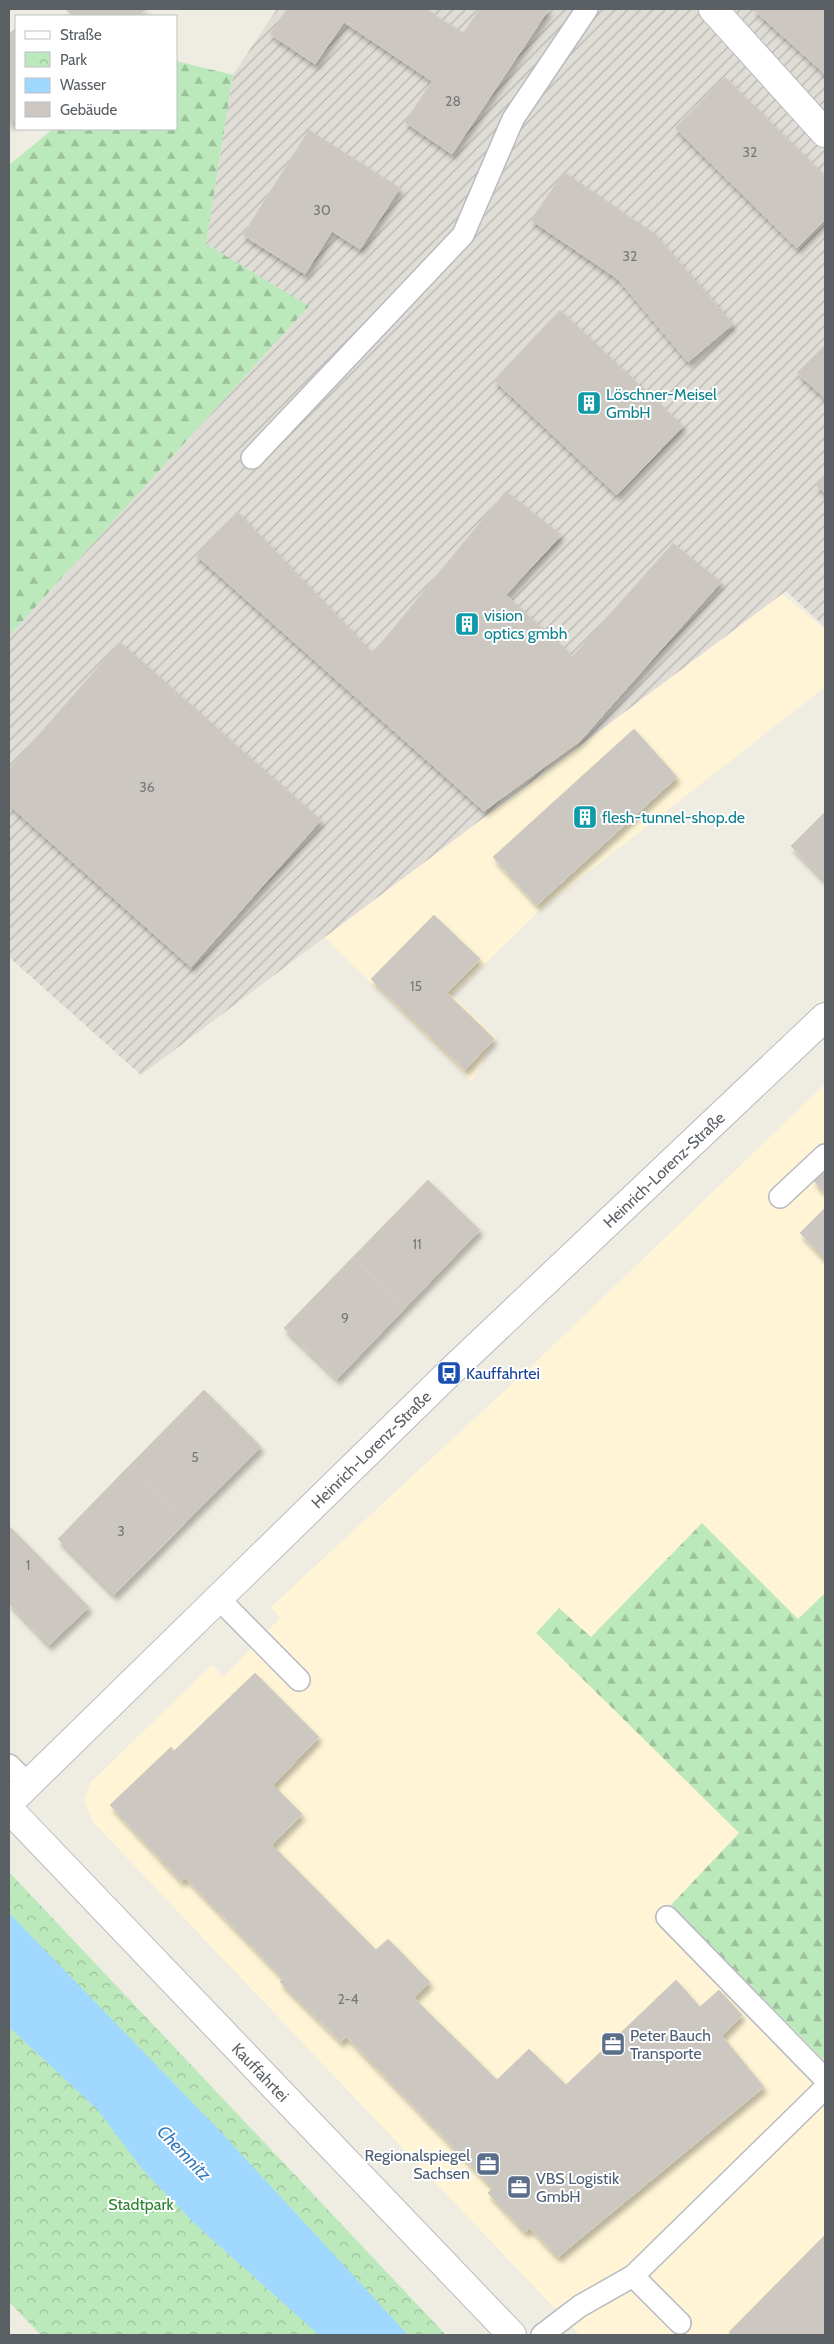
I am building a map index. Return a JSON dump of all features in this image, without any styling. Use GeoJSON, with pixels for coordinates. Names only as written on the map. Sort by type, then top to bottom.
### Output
{"type":"FeatureCollection","features":[{"type":"Feature","properties":{"kind":"street"},"geometry":{"type":"LineString","coordinates":[[713,9],[825,132]]}},
{"type":"Feature","properties":{"kind":"street","name":"Heinrich-Lorenz-Straße"},"geometry":{"type":"LineString","coordinates":[[9,1803],[449,1373],[825,1017]]}},
{"type":"Feature","properties":{"kind":"street","name":"Kauffahrtei"},"geometry":{"type":"LineString","coordinates":[[9,1810],[512,2335]]}},
{"type":"Feature","properties":{"kind":"lane"},"geometry":{"type":"LineString","coordinates":[[252,458],[463,235],[513,119],[587,9]]}},
{"type":"Feature","properties":{"kind":"lane"},"geometry":{"type":"LineString","coordinates":[[780,1197],[825,1155]]}},
{"type":"Feature","properties":{"kind":"lane"},"geometry":{"type":"LineString","coordinates":[[218,1598],[299,1680]]}},
{"type":"Feature","properties":{"kind":"lane"},"geometry":{"type":"LineString","coordinates":[[9,1765],[28,1784]]}},
{"type":"Feature","properties":{"kind":"lane"},"geometry":{"type":"LineString","coordinates":[[667,1917],[825,2079]]}},
{"type":"Feature","properties":{"kind":"lane"},"geometry":{"type":"LineString","coordinates":[[542,2335],[580,2306],[633,2276],[825,2088]]}},
{"type":"Feature","properties":{"kind":"lane"},"geometry":{"type":"LineString","coordinates":[[633,2276],[680,2323]]}},
{"type":"Feature","properties":{"kind":"shaded area"},"geometry":{"type":"Polygon","coordinates":[[[277,9],[825,9],[825,627],[786,591],[141,1075],[9,957],[9,636],[308,307],[206,244],[233,75],[277,9]]]}},
{"type":"Feature","properties":{"kind":"shaded area"},"geometry":{"type":"Polygon","coordinates":[[[782,594],[825,630],[825,687],[541,909],[453,995],[496,1037],[472,1082],[324,937],[782,594]]]}},
{"type":"Feature","properties":{"kind":"shaded area"},"geometry":{"type":"Polygon","coordinates":[[[825,1084],[825,2335],[580,2335],[94,1823],[84,1802],[90,1783],[212,1665],[224,1677],[280,1618],[271,1607],[541,1357],[825,1084]]]}},
{"type":"Feature","properties":{"kind":"green space"},"geometry":{"type":"Polygon","coordinates":[[[178,61],[233,75],[206,244],[309,306],[9,636],[9,165],[52,130],[178,130],[178,61]]]}},
{"type":"Feature","properties":{"kind":"green space"},"geometry":{"type":"Polygon","coordinates":[[[702,1523],[798,1619],[825,1593],[825,2056],[823,2059],[671,1905],[739,1833],[536,1633],[559,1608],[591,1637],[702,1523]]]}},
{"type":"Feature","properties":{"kind":"green space","name":"Stadtpark"},"geometry":{"type":"Polygon","coordinates":[[[9,1872],[446,2335],[41,2335],[9,2302],[9,1872]]]}},
{"type":"Feature","properties":{"kind":"water","name":"Chemnitz"},"geometry":{"type":"Polygon","coordinates":[[[9,1913],[219,2130],[408,2335],[319,2335],[195,2224],[144,2171],[97,2109],[9,2027],[9,1913]]]}},
{"type":"Feature","properties":{"kind":"building"},"geometry":{"type":"Polygon","coordinates":[[[66,9],[147,9],[139,15],[71,15],[66,9]]]}},
{"type":"Feature","properties":{"kind":"building"},"geometry":{"type":"Polygon","coordinates":[[[287,9],[426,9],[463,33],[480,9],[549,9],[452,154],[405,122],[432,81],[344,22],[315,64],[270,34],[287,9]]]}},
{"type":"Feature","properties":{"kind":"building"},"geometry":{"type":"Polygon","coordinates":[[[753,9],[825,9],[825,74],[753,9]]]}},
{"type":"Feature","properties":{"kind":"building"},"geometry":{"type":"Polygon","coordinates":[[[15,29],[15,119],[9,125],[9,34],[15,29]]]}},
{"type":"Feature","properties":{"kind":"building"},"geometry":{"type":"Polygon","coordinates":[[[725,77],[825,176],[825,220],[797,248],[675,128],[725,77]]]}},
{"type":"Feature","properties":{"kind":"building"},"geometry":{"type":"Polygon","coordinates":[[[309,130],[400,188],[360,249],[332,231],[305,274],[243,235],[309,130]]]}},
{"type":"Feature","properties":{"kind":"building"},"geometry":{"type":"Polygon","coordinates":[[[564,172],[655,234],[733,324],[688,362],[618,279],[531,220],[564,172]]]}},
{"type":"Feature","properties":{"kind":"building","name":"Löschner-Meisel GmbH"},"geometry":{"type":"Polygon","coordinates":[[[560,310],[683,426],[617,495],[494,380],[560,310]]]}},
{"type":"Feature","properties":{"kind":"building"},"geometry":{"type":"Polygon","coordinates":[[[825,345],[825,398],[797,373],[825,345]]]}},
{"type":"Feature","properties":{"kind":"building"},"geometry":{"type":"Polygon","coordinates":[[[825,475],[825,493],[816,485],[825,475]]]}},
{"type":"Feature","properties":{"kind":"building","name":"vision optics gmbh"},"geometry":{"type":"Polygon","coordinates":[[[506,491],[561,535],[506,595],[573,656],[673,543],[721,582],[580,741],[484,811],[195,554],[238,512],[373,653],[506,491]]]}},
{"type":"Feature","properties":{"kind":"building"},"geometry":{"type":"Polygon","coordinates":[[[120,642],[321,820],[191,967],[9,805],[9,769],[120,642]]]}},
{"type":"Feature","properties":{"kind":"building","name":"flesh-tunnel-shop.de"},"geometry":{"type":"Polygon","coordinates":[[[634,729],[677,777],[537,905],[493,857],[634,729]]]}},
{"type":"Feature","properties":{"kind":"building"},"geometry":{"type":"Polygon","coordinates":[[[825,812],[825,881],[791,846],[825,812]]]}},
{"type":"Feature","properties":{"kind":"building"},"geometry":{"type":"Polygon","coordinates":[[[434,915],[480,959],[447,993],[494,1039],[465,1070],[371,979],[434,915]]]}},
{"type":"Feature","properties":{"kind":"building"},"geometry":{"type":"Polygon","coordinates":[[[825,1169],[825,1193],[813,1180],[825,1169]]]}},
{"type":"Feature","properties":{"kind":"building"},"geometry":{"type":"Polygon","coordinates":[[[428,1180],[480,1230],[405,1308],[353,1257],[428,1180]]]}},
{"type":"Feature","properties":{"kind":"building"},"geometry":{"type":"Polygon","coordinates":[[[825,1208],[825,1259],[800,1233],[825,1208]]]}},
{"type":"Feature","properties":{"kind":"building"},"geometry":{"type":"Polygon","coordinates":[[[353,1257],[405,1308],[337,1379],[284,1328],[353,1257]]]}},
{"type":"Feature","properties":{"kind":"building"},"geometry":{"type":"Polygon","coordinates":[[[204,1390],[261,1447],[185,1523],[128,1467],[204,1390]]]}},
{"type":"Feature","properties":{"kind":"building"},"geometry":{"type":"Polygon","coordinates":[[[128,1467],[185,1523],[114,1595],[58,1539],[128,1467]]]}},
{"type":"Feature","properties":{"kind":"building"},"geometry":{"type":"Polygon","coordinates":[[[9,1526],[89,1607],[49,1645],[9,1603],[9,1526]]]}},
{"type":"Feature","properties":{"kind":"building"},"geometry":{"type":"Polygon","coordinates":[[[255,1673],[319,1737],[273,1785],[302,1814],[272,1845],[376,1950],[388,1939],[430,1982],[414,1998],[497,2080],[529,2049],[566,2085],[676,1980],[700,2007],[719,1990],[742,2015],[722,2036],[764,2087],[558,2257],[530,2228],[525,2232],[488,2193],[493,2188],[346,2036],[341,2042],[280,1982],[283,1978],[186,1878],[181,1881],[110,1805],[171,1747],[174,1751],[255,1673]]]}},
{"type":"Feature","properties":{"kind":"building"},"geometry":{"type":"Polygon","coordinates":[[[825,2235],[825,2335],[731,2335],[729,2332],[825,2235]]]}},
{"type":"Feature","properties":{"kind":"place","name":"Löschner-Meisel GmbH"},"geometry":{"type":"Point","coordinates":[589,403]}},
{"type":"Feature","properties":{"kind":"place","name":"vision optics gmbh"},"geometry":{"type":"Point","coordinates":[467,624]}},
{"type":"Feature","properties":{"kind":"place","name":"flesh-tunnel-shop.de"},"geometry":{"type":"Point","coordinates":[585,817]}},
{"type":"Feature","properties":{"kind":"place","name":"Kauffahrtei"},"geometry":{"type":"Point","coordinates":[449,1373]}},
{"type":"Feature","properties":{"kind":"place","name":"Peter Bauch Transporte"},"geometry":{"type":"Point","coordinates":[613,2044]}},
{"type":"Feature","properties":{"kind":"place","name":"Regionalspiegel Sachsen"},"geometry":{"type":"Point","coordinates":[488,2164]}},
{"type":"Feature","properties":{"kind":"place","name":"VBS Logistik GmbH"},"geometry":{"type":"Point","coordinates":[519,2187]}}]}
